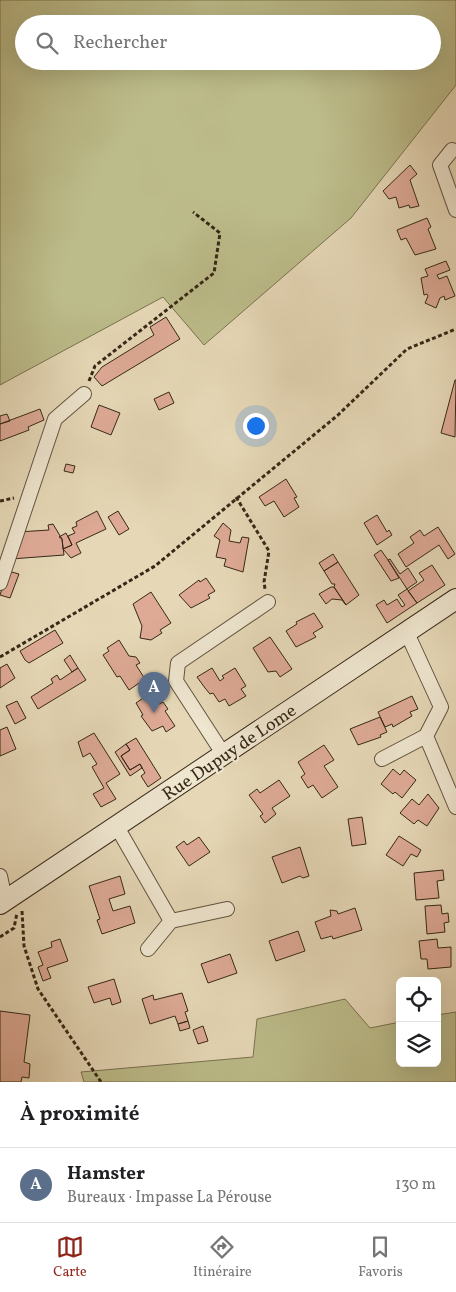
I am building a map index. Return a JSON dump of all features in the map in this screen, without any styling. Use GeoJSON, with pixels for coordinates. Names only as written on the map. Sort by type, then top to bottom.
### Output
{"type":"FeatureCollection","features":[{"type":"Feature","properties":{"kind":"street"},"geometry":{"type":"LineString","coordinates":[[452,150],[440,165],[456,210]]}},
{"type":"Feature","properties":{"kind":"street"},"geometry":{"type":"LineString","coordinates":[[0,583],[55,419],[84,394]]}},
{"type":"Feature","properties":{"kind":"street","name":"Rue Dupuy de Lome"},"geometry":{"type":"LineString","coordinates":[[11,901],[117,827],[456,599]]}},
{"type":"Feature","properties":{"kind":"street"},"geometry":{"type":"LineString","coordinates":[[224,755],[176,681],[178,663],[268,602]]}},
{"type":"Feature","properties":{"kind":"street"},"geometry":{"type":"LineString","coordinates":[[382,759],[426,736],[441,707],[406,633]]}},
{"type":"Feature","properties":{"kind":"street"},"geometry":{"type":"LineString","coordinates":[[426,736],[456,807]]}},
{"type":"Feature","properties":{"kind":"street"},"geometry":{"type":"LineString","coordinates":[[117,827],[171,921]]}},
{"type":"Feature","properties":{"kind":"street"},"geometry":{"type":"LineString","coordinates":[[0,876],[11,901]]}},
{"type":"Feature","properties":{"kind":"street"},"geometry":{"type":"LineString","coordinates":[[148,950],[171,921],[227,909]]}},
{"type":"Feature","properties":{"kind":"path"},"geometry":{"type":"LineString","coordinates":[[84,394],[95,366],[214,273],[220,233],[193,212]]}},
{"type":"Feature","properties":{"kind":"path"},"geometry":{"type":"LineString","coordinates":[[0,657],[155,566],[236,497],[338,415],[407,349],[456,329]]}},
{"type":"Feature","properties":{"kind":"path"},"geometry":{"type":"LineString","coordinates":[[236,497],[269,551],[264,582],[268,602]]}},
{"type":"Feature","properties":{"kind":"path"},"geometry":{"type":"LineString","coordinates":[[0,937],[14,928],[11,901]]}},
{"type":"Feature","properties":{"kind":"path"},"geometry":{"type":"LineString","coordinates":[[11,901],[38,989],[101,1082]]}},
{"type":"Feature","properties":{"kind":"green space"},"geometry":{"type":"Polygon","coordinates":[[[0,0],[456,0],[456,85],[351,218],[204,345],[163,297],[0,385],[0,0]]]}},
{"type":"Feature","properties":{"kind":"green space"},"geometry":{"type":"Polygon","coordinates":[[[345,999],[370,1028],[396,1023],[396,1067],[441,1067],[441,1014],[456,1012],[456,1082],[84,1082],[81,1072],[253,1057],[257,1019],[345,999]]]}},
{"type":"Feature","properties":{"kind":"building"},"geometry":{"type":"Polygon","coordinates":[[[410,165],[417,174],[410,180],[419,206],[410,208],[409,205],[399,208],[396,197],[389,199],[383,191],[410,165]]]}},
{"type":"Feature","properties":{"kind":"building"},"geometry":{"type":"Polygon","coordinates":[[[427,218],[431,227],[428,229],[436,249],[415,255],[406,238],[401,240],[397,230],[427,218]]]}},
{"type":"Feature","properties":{"kind":"building"},"geometry":{"type":"Polygon","coordinates":[[[446,261],[450,270],[437,275],[439,279],[447,276],[455,296],[445,300],[444,296],[440,298],[436,308],[425,303],[428,296],[427,294],[424,295],[421,278],[428,276],[425,269],[446,261]]]}},
{"type":"Feature","properties":{"kind":"building"},"geometry":{"type":"Polygon","coordinates":[[[166,317],[180,339],[102,386],[94,377],[102,367],[154,335],[150,327],[166,317]]]}},
{"type":"Feature","properties":{"kind":"building"},"geometry":{"type":"Polygon","coordinates":[[[456,380],[455,437],[441,433],[456,380]]]}},
{"type":"Feature","properties":{"kind":"building"},"geometry":{"type":"Polygon","coordinates":[[[169,392],[174,403],[159,410],[154,399],[169,392]]]}},
{"type":"Feature","properties":{"kind":"building"},"geometry":{"type":"Polygon","coordinates":[[[99,405],[120,413],[111,435],[91,427],[99,405]]]}},
{"type":"Feature","properties":{"kind":"building"},"geometry":{"type":"Polygon","coordinates":[[[40,409],[44,420],[28,427],[29,430],[0,441],[0,424],[40,409]]]}},
{"type":"Feature","properties":{"kind":"building"},"geometry":{"type":"Polygon","coordinates":[[[7,414],[10,421],[0,424],[0,416],[7,414]]]}},
{"type":"Feature","properties":{"kind":"building"},"geometry":{"type":"Polygon","coordinates":[[[66,464],[75,466],[73,473],[64,471],[66,464]]]}},
{"type":"Feature","properties":{"kind":"building"},"geometry":{"type":"Polygon","coordinates":[[[286,479],[297,497],[294,498],[299,507],[284,517],[274,501],[265,506],[259,497],[286,479]]]}},
{"type":"Feature","properties":{"kind":"building"},"geometry":{"type":"Polygon","coordinates":[[[97,511],[106,529],[76,543],[81,553],[71,558],[63,549],[72,545],[68,536],[75,533],[72,528],[77,526],[76,522],[97,511]]]}},
{"type":"Feature","properties":{"kind":"building"},"geometry":{"type":"Polygon","coordinates":[[[118,511],[129,529],[119,535],[108,517],[118,511]]]}},
{"type":"Feature","properties":{"kind":"building"},"geometry":{"type":"Polygon","coordinates":[[[377,515],[387,532],[389,530],[392,535],[377,545],[364,523],[377,515]]]}},
{"type":"Feature","properties":{"kind":"building"},"geometry":{"type":"Polygon","coordinates":[[[223,523],[231,530],[229,541],[240,543],[242,537],[249,538],[243,572],[224,566],[226,559],[216,557],[220,540],[214,536],[223,523]]]}},
{"type":"Feature","properties":{"kind":"building"},"geometry":{"type":"Polygon","coordinates":[[[53,524],[62,539],[64,555],[11,559],[18,532],[49,530],[48,525],[53,524]]]}},
{"type":"Feature","properties":{"kind":"building"},"geometry":{"type":"Polygon","coordinates":[[[438,527],[455,554],[448,559],[439,545],[406,567],[398,554],[414,543],[410,537],[420,530],[424,536],[438,527]]]}},
{"type":"Feature","properties":{"kind":"building"},"geometry":{"type":"Polygon","coordinates":[[[66,533],[72,545],[63,549],[62,539],[59,537],[66,533]]]}},
{"type":"Feature","properties":{"kind":"building"},"geometry":{"type":"Polygon","coordinates":[[[381,550],[399,578],[391,581],[374,555],[381,550]]]}},
{"type":"Feature","properties":{"kind":"building"},"geometry":{"type":"Polygon","coordinates":[[[333,554],[338,562],[324,571],[319,563],[333,554]]]}},
{"type":"Feature","properties":{"kind":"building"},"geometry":{"type":"Polygon","coordinates":[[[390,559],[400,574],[408,568],[417,582],[407,589],[388,560],[390,559]]]}},
{"type":"Feature","properties":{"kind":"building"},"geometry":{"type":"Polygon","coordinates":[[[338,562],[359,595],[346,605],[334,587],[335,584],[332,584],[324,571],[338,562]]]}},
{"type":"Feature","properties":{"kind":"building"},"geometry":{"type":"Polygon","coordinates":[[[432,565],[445,585],[417,603],[408,591],[424,580],[419,573],[432,565]]]}},
{"type":"Feature","properties":{"kind":"building"},"geometry":{"type":"Polygon","coordinates":[[[8,571],[19,574],[10,598],[0,595],[8,571]]]}},
{"type":"Feature","properties":{"kind":"building"},"geometry":{"type":"Polygon","coordinates":[[[206,578],[215,591],[208,595],[210,598],[191,608],[179,595],[199,580],[200,582],[206,578]]]}},
{"type":"Feature","properties":{"kind":"building"},"geometry":{"type":"Polygon","coordinates":[[[334,587],[346,605],[342,600],[332,599],[326,604],[319,594],[334,587]]]}},
{"type":"Feature","properties":{"kind":"building"},"geometry":{"type":"Polygon","coordinates":[[[407,589],[417,603],[387,623],[376,605],[384,600],[387,605],[397,599],[402,607],[405,605],[398,595],[407,589]]]}},
{"type":"Feature","properties":{"kind":"building"},"geometry":{"type":"Polygon","coordinates":[[[151,592],[171,623],[160,630],[162,633],[151,640],[140,638],[142,626],[133,604],[151,592]]]}},
{"type":"Feature","properties":{"kind":"building"},"geometry":{"type":"Polygon","coordinates":[[[314,613],[323,627],[313,633],[316,637],[296,647],[286,631],[297,624],[296,622],[314,613]]]}},
{"type":"Feature","properties":{"kind":"building"},"geometry":{"type":"Polygon","coordinates":[[[55,630],[63,643],[29,663],[25,660],[20,651],[55,630]]]}},
{"type":"Feature","properties":{"kind":"building"},"geometry":{"type":"Polygon","coordinates":[[[270,637],[292,669],[280,677],[276,671],[268,672],[253,648],[270,637]]]}},
{"type":"Feature","properties":{"kind":"building"},"geometry":{"type":"Polygon","coordinates":[[[119,640],[129,656],[136,657],[140,663],[136,665],[145,679],[129,690],[120,676],[117,677],[103,655],[109,651],[107,648],[119,640]]]}},
{"type":"Feature","properties":{"kind":"building"},"geometry":{"type":"Polygon","coordinates":[[[70,655],[78,668],[72,672],[64,660],[70,655]]]}},
{"type":"Feature","properties":{"kind":"building"},"geometry":{"type":"Polygon","coordinates":[[[7,664],[15,678],[0,688],[0,668],[7,664]]]}},
{"type":"Feature","properties":{"kind":"building"},"geometry":{"type":"Polygon","coordinates":[[[78,668],[86,680],[38,709],[31,697],[53,683],[51,679],[57,675],[60,680],[78,668]]]}},
{"type":"Feature","properties":{"kind":"building"},"geometry":{"type":"Polygon","coordinates":[[[212,668],[220,681],[224,678],[222,676],[235,668],[246,686],[241,689],[246,696],[229,706],[225,699],[219,702],[197,677],[212,668]]]}},
{"type":"Feature","properties":{"kind":"building"},"geometry":{"type":"Polygon","coordinates":[[[152,692],[159,704],[163,702],[168,709],[165,711],[175,726],[166,732],[163,726],[152,731],[141,716],[143,715],[136,703],[152,692]]]}},
{"type":"Feature","properties":{"kind":"building"},"geometry":{"type":"Polygon","coordinates":[[[412,696],[418,709],[410,712],[412,716],[393,727],[392,724],[385,727],[378,712],[412,696]]]}},
{"type":"Feature","properties":{"kind":"building"},"geometry":{"type":"Polygon","coordinates":[[[17,701],[26,718],[15,724],[6,706],[17,701]]]}},
{"type":"Feature","properties":{"kind":"building"},"geometry":{"type":"Polygon","coordinates":[[[380,717],[387,732],[380,735],[381,737],[358,745],[350,729],[380,717]]]}},
{"type":"Feature","properties":{"kind":"building"},"geometry":{"type":"Polygon","coordinates":[[[7,727],[16,749],[0,756],[0,730],[7,727]]]}},
{"type":"Feature","properties":{"kind":"building"},"geometry":{"type":"Polygon","coordinates":[[[94,733],[120,774],[106,783],[116,799],[101,807],[93,794],[104,788],[92,767],[97,764],[90,753],[83,757],[78,742],[94,733]]]}},
{"type":"Feature","properties":{"kind":"building"},"geometry":{"type":"Polygon","coordinates":[[[136,738],[161,778],[148,787],[141,776],[145,773],[140,764],[130,770],[121,756],[130,750],[126,744],[136,738]]]}},
{"type":"Feature","properties":{"kind":"building"},"geometry":{"type":"Polygon","coordinates":[[[126,744],[130,750],[121,756],[130,770],[140,764],[142,768],[130,776],[115,752],[126,744]]]}},
{"type":"Feature","properties":{"kind":"building"},"geometry":{"type":"Polygon","coordinates":[[[324,745],[334,760],[324,766],[338,787],[322,798],[313,785],[308,788],[301,777],[305,774],[298,762],[324,745]]]}},
{"type":"Feature","properties":{"kind":"building"},"geometry":{"type":"Polygon","coordinates":[[[393,769],[400,775],[404,770],[416,780],[402,798],[395,792],[393,794],[381,784],[393,769]]]}},
{"type":"Feature","properties":{"kind":"building"},"geometry":{"type":"Polygon","coordinates":[[[279,780],[290,796],[272,808],[276,814],[265,823],[260,816],[263,814],[249,795],[257,789],[260,793],[279,780]]]}},
{"type":"Feature","properties":{"kind":"building"},"geometry":{"type":"Polygon","coordinates":[[[428,794],[439,808],[427,826],[418,820],[414,824],[400,813],[412,799],[419,805],[428,794]]]}},
{"type":"Feature","properties":{"kind":"building"},"geometry":{"type":"Polygon","coordinates":[[[362,817],[366,844],[352,846],[348,819],[362,817]]]}},
{"type":"Feature","properties":{"kind":"building"},"geometry":{"type":"Polygon","coordinates":[[[399,836],[421,850],[417,857],[411,854],[403,866],[386,855],[399,836]]]}},
{"type":"Feature","properties":{"kind":"building"},"geometry":{"type":"Polygon","coordinates":[[[199,837],[210,852],[189,866],[176,847],[184,841],[187,845],[199,837]]]}},
{"type":"Feature","properties":{"kind":"building"},"geometry":{"type":"Polygon","coordinates":[[[300,847],[309,876],[303,878],[300,876],[282,883],[272,857],[300,847]]]}},
{"type":"Feature","properties":{"kind":"building"},"geometry":{"type":"Polygon","coordinates":[[[443,870],[444,880],[437,881],[439,898],[416,900],[414,873],[443,870]]]}},
{"type":"Feature","properties":{"kind":"building"},"geometry":{"type":"Polygon","coordinates":[[[120,876],[125,894],[109,899],[113,911],[130,906],[135,923],[102,934],[97,920],[100,919],[89,886],[120,876]]]}},
{"type":"Feature","properties":{"kind":"building"},"geometry":{"type":"Polygon","coordinates":[[[441,905],[442,914],[448,913],[449,922],[444,923],[445,932],[427,934],[425,906],[441,905]]]}},
{"type":"Feature","properties":{"kind":"building"},"geometry":{"type":"Polygon","coordinates":[[[355,908],[362,930],[333,939],[332,936],[321,939],[315,922],[331,916],[330,910],[337,911],[338,914],[355,908]]]}},
{"type":"Feature","properties":{"kind":"building"},"geometry":{"type":"Polygon","coordinates":[[[298,931],[305,951],[276,961],[269,941],[298,931]]]}},
{"type":"Feature","properties":{"kind":"building"},"geometry":{"type":"Polygon","coordinates":[[[60,939],[68,961],[47,968],[51,978],[43,981],[38,967],[43,965],[38,952],[52,947],[51,942],[60,939]]]}},
{"type":"Feature","properties":{"kind":"building"},"geometry":{"type":"Polygon","coordinates":[[[437,939],[438,948],[451,947],[451,967],[428,969],[427,959],[421,959],[419,941],[437,939]]]}},
{"type":"Feature","properties":{"kind":"building"},"geometry":{"type":"Polygon","coordinates":[[[230,954],[237,973],[208,983],[201,964],[230,954]]]}},
{"type":"Feature","properties":{"kind":"building"},"geometry":{"type":"Polygon","coordinates":[[[114,979],[121,1002],[112,1005],[110,998],[94,1003],[88,987],[114,979]]]}},
{"type":"Feature","properties":{"kind":"building"},"geometry":{"type":"Polygon","coordinates":[[[182,993],[188,1011],[185,1012],[188,1021],[178,1024],[175,1016],[150,1024],[142,999],[153,995],[154,1000],[182,993]]]}},
{"type":"Feature","properties":{"kind":"building"},"geometry":{"type":"Polygon","coordinates":[[[0,1011],[30,1015],[24,1062],[30,1064],[29,1078],[22,1077],[21,1082],[0,1082],[0,1011]]]}},
{"type":"Feature","properties":{"kind":"building"},"geometry":{"type":"Polygon","coordinates":[[[188,1021],[190,1028],[180,1031],[178,1024],[188,1021]]]}},
{"type":"Feature","properties":{"kind":"building"},"geometry":{"type":"Polygon","coordinates":[[[203,1026],[208,1041],[198,1044],[193,1030],[203,1026]]]}},
{"type":"Feature","properties":{"kind":"place","name":"Hamster"},"geometry":{"type":"Point","coordinates":[154,713]}}]}
